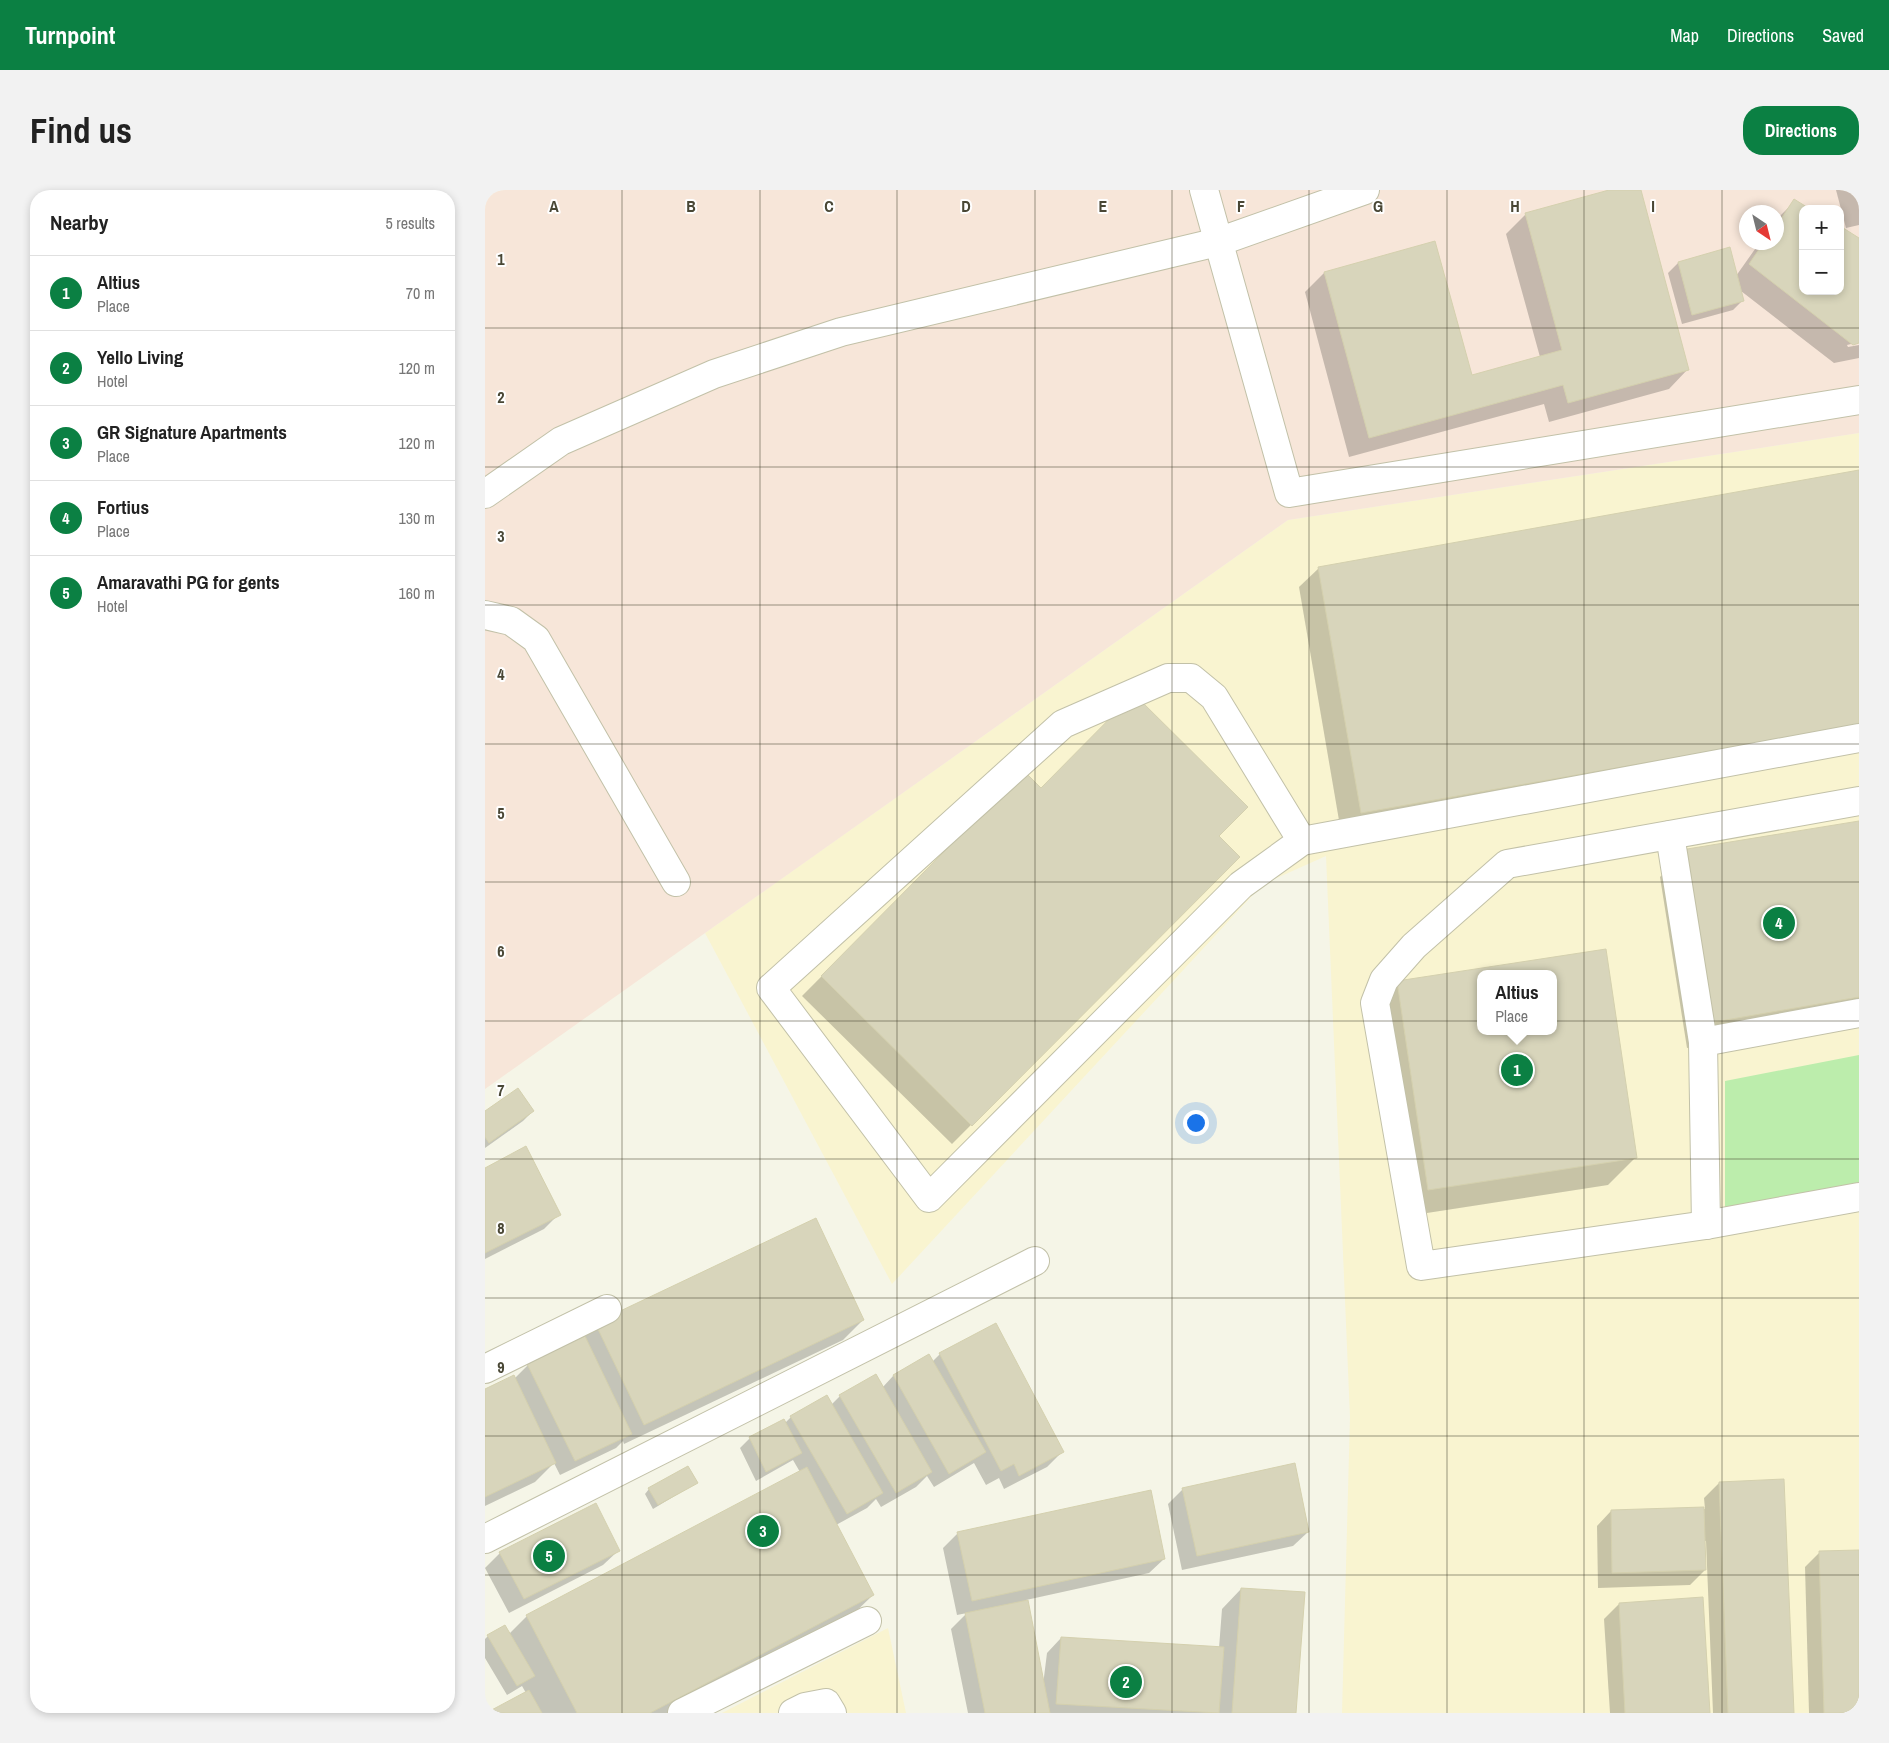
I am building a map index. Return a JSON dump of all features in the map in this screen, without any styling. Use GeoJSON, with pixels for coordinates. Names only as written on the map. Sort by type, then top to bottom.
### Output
{"type":"FeatureCollection","features":[{"type":"Feature","properties":{"kind":"lane"},"geometry":{"type":"LineString","coordinates":[[1204,190],[1289,493],[1859,400]]}},
{"type":"Feature","properties":{"kind":"lane"},"geometry":{"type":"LineString","coordinates":[[485,494],[561,441],[714,374],[841,332],[1218,242],[1365,190]]}},
{"type":"Feature","properties":{"kind":"lane"},"geometry":{"type":"LineString","coordinates":[[485,615],[511,621],[536,639],[676,882]]}},
{"type":"Feature","properties":{"kind":"lane"},"geometry":{"type":"LineString","coordinates":[[1302,841],[1214,697],[1191,678],[1168,678],[1063,724],[771,988],[929,1198],[1241,884],[1302,841],[1859,738]]}},
{"type":"Feature","properties":{"kind":"lane"},"geometry":{"type":"LineString","coordinates":[[1859,801],[1507,864],[1414,946],[1383,980],[1375,1003],[1421,1266],[1706,1225],[1859,1197]]}},
{"type":"Feature","properties":{"kind":"lane"},"geometry":{"type":"LineString","coordinates":[[1670,835],[1703,1042],[1706,1225]]}},
{"type":"Feature","properties":{"kind":"lane"},"geometry":{"type":"LineString","coordinates":[[1703,1042],[1859,1013]]}},
{"type":"Feature","properties":{"kind":"lane"},"geometry":{"type":"LineString","coordinates":[[485,1539],[1035,1261]]}},
{"type":"Feature","properties":{"kind":"lane"},"geometry":{"type":"LineString","coordinates":[[485,1369],[607,1309]]}},
{"type":"Feature","properties":{"kind":"lane"},"geometry":{"type":"LineString","coordinates":[[682,1713],[867,1621]]}},
{"type":"Feature","properties":{"kind":"lane"},"geometry":{"type":"LineString","coordinates":[[793,1713],[805,1707],[826,1703],[832,1713]]}},
{"type":"Feature","properties":{"kind":"shaded area"},"geometry":{"type":"Polygon","coordinates":[[[485,190],[1859,190],[1859,433],[1288,520],[485,1089],[485,190]]]}},
{"type":"Feature","properties":{"kind":"shaded area"},"geometry":{"type":"Polygon","coordinates":[[[1859,433],[1859,1713],[1342,1713],[1350,1417],[1326,856],[1263,884],[892,1284],[705,933],[1288,520],[1859,433]]]}},
{"type":"Feature","properties":{"kind":"shaded area"},"geometry":{"type":"Polygon","coordinates":[[[888,1628],[906,1713],[722,1713],[888,1628]]]}},
{"type":"Feature","properties":{"kind":"green space"},"geometry":{"type":"Polygon","coordinates":[[[1859,1055],[1859,1187],[1725,1212],[1725,1081],[1859,1055]]]}},
{"type":"Feature","properties":{"kind":"building"},"geometry":{"type":"Polygon","coordinates":[[[1609,190],[1641,190],[1689,370],[1568,403],[1563,385],[1369,438],[1324,272],[1435,241],[1472,375],[1562,350],[1525,213],[1609,190]]]}},
{"type":"Feature","properties":{"kind":"building"},"geometry":{"type":"Polygon","coordinates":[[[1794,199],[1804,205],[1799,205],[1799,295],[1844,295],[1844,229],[1859,238],[1859,343],[1853,345],[1749,264],[1759,250],[1784,250],[1784,214],[1794,199]]]}},
{"type":"Feature","properties":{"kind":"building"},"geometry":{"type":"Polygon","coordinates":[[[1730,247],[1744,301],[1692,315],[1678,262],[1730,247]]]}},
{"type":"Feature","properties":{"kind":"building"},"geometry":{"type":"Polygon","coordinates":[[[1859,470],[1859,725],[1361,813],[1318,567],[1859,470]]]}},
{"type":"Feature","properties":{"kind":"building"},"geometry":{"type":"Polygon","coordinates":[[[1134,694],[1248,807],[1219,836],[1240,857],[972,1126],[821,976],[1024,771],[1041,788],[1134,694]]]}},
{"type":"Feature","properties":{"kind":"building"},"geometry":{"type":"Polygon","coordinates":[[[1859,821],[1859,997],[1714,1022],[1687,849],[1859,821]]]}},
{"type":"Feature","properties":{"kind":"building"},"geometry":{"type":"Polygon","coordinates":[[[1606,949],[1637,1158],[1428,1190],[1397,981],[1606,949]]]}},
{"type":"Feature","properties":{"kind":"building"},"geometry":{"type":"Polygon","coordinates":[[[518,1088],[534,1111],[489,1143],[485,1137],[485,1111],[518,1088]]]}},
{"type":"Feature","properties":{"kind":"building"},"geometry":{"type":"Polygon","coordinates":[[[526,1146],[561,1215],[485,1253],[485,1168],[526,1146]]]}},
{"type":"Feature","properties":{"kind":"building"},"geometry":{"type":"Polygon","coordinates":[[[816,1218],[864,1320],[644,1425],[595,1323],[816,1218]]]}},
{"type":"Feature","properties":{"kind":"building"},"geometry":{"type":"Polygon","coordinates":[[[996,1323],[1064,1452],[1019,1476],[1014,1464],[1001,1471],[939,1353],[996,1323]]]}},
{"type":"Feature","properties":{"kind":"building"},"geometry":{"type":"Polygon","coordinates":[[[585,1336],[632,1434],[575,1461],[527,1364],[585,1336]]]}},
{"type":"Feature","properties":{"kind":"building"},"geometry":{"type":"Polygon","coordinates":[[[929,1354],[986,1452],[949,1474],[893,1375],[929,1354]]]}},
{"type":"Feature","properties":{"kind":"building"},"geometry":{"type":"Polygon","coordinates":[[[876,1374],[932,1472],[896,1493],[839,1395],[876,1374]]]}},
{"type":"Feature","properties":{"kind":"building"},"geometry":{"type":"Polygon","coordinates":[[[514,1375],[556,1463],[485,1497],[485,1389],[514,1375]]]}},
{"type":"Feature","properties":{"kind":"building"},"geometry":{"type":"Polygon","coordinates":[[[827,1395],[883,1493],[847,1514],[790,1416],[827,1395]]]}},
{"type":"Feature","properties":{"kind":"building"},"geometry":{"type":"Polygon","coordinates":[[[784,1419],[802,1453],[766,1472],[749,1437],[784,1419]]]}},
{"type":"Feature","properties":{"kind":"building"},"geometry":{"type":"Polygon","coordinates":[[[1295,1463],[1309,1532],[1197,1556],[1182,1488],[1295,1463]]]}},
{"type":"Feature","properties":{"kind":"building"},"geometry":{"type":"Polygon","coordinates":[[[688,1466],[698,1483],[658,1505],[648,1488],[688,1466]]]}},
{"type":"Feature","properties":{"kind":"building"},"geometry":{"type":"Polygon","coordinates":[[[807,1467],[874,1595],[650,1713],[577,1713],[526,1615],[807,1467]]]}},
{"type":"Feature","properties":{"kind":"building"},"geometry":{"type":"Polygon","coordinates":[[[1784,1479],[1794,1713],[1728,1713],[1719,1482],[1784,1479]]]}},
{"type":"Feature","properties":{"kind":"building"},"geometry":{"type":"Polygon","coordinates":[[[1151,1490],[1165,1559],[972,1601],[957,1532],[1151,1490]]]}},
{"type":"Feature","properties":{"kind":"building"},"geometry":{"type":"Polygon","coordinates":[[[596,1503],[620,1551],[524,1599],[499,1552],[596,1503]]]}},
{"type":"Feature","properties":{"kind":"building"},"geometry":{"type":"Polygon","coordinates":[[[1704,1507],[1706,1570],[1612,1573],[1611,1510],[1704,1507]]]}},
{"type":"Feature","properties":{"kind":"building"},"geometry":{"type":"Polygon","coordinates":[[[1859,1550],[1859,1713],[1824,1713],[1819,1551],[1859,1550]]]}},
{"type":"Feature","properties":{"kind":"building"},"geometry":{"type":"Polygon","coordinates":[[[1241,1588],[1305,1592],[1296,1713],[1232,1713],[1241,1588]]]}},
{"type":"Feature","properties":{"kind":"building"},"geometry":{"type":"Polygon","coordinates":[[[1703,1597],[1710,1713],[1625,1713],[1619,1603],[1703,1597]]]}},
{"type":"Feature","properties":{"kind":"building"},"geometry":{"type":"Polygon","coordinates":[[[1028,1600],[1050,1713],[985,1713],[965,1613],[1028,1600]]]}},
{"type":"Feature","properties":{"kind":"building"},"geometry":{"type":"Polygon","coordinates":[[[505,1625],[535,1676],[517,1686],[487,1635],[505,1625]]]}},
{"type":"Feature","properties":{"kind":"building"},"geometry":{"type":"Polygon","coordinates":[[[1061,1637],[1224,1647],[1219,1713],[1056,1704],[1061,1637]]]}},
{"type":"Feature","properties":{"kind":"building"},"geometry":{"type":"Polygon","coordinates":[[[529,1690],[542,1713],[486,1713],[529,1690]]]}},
{"type":"Feature","properties":{"kind":"place","name":"Fortius"},"geometry":{"type":"Point","coordinates":[1779,923]}},
{"type":"Feature","properties":{"kind":"place","name":"Altius"},"geometry":{"type":"Point","coordinates":[1517,1070]}},
{"type":"Feature","properties":{"kind":"place","name":"GR Signature Apartments"},"geometry":{"type":"Point","coordinates":[763,1531]}},
{"type":"Feature","properties":{"kind":"place","name":"Amaravathi PG for gents"},"geometry":{"type":"Point","coordinates":[549,1556]}},
{"type":"Feature","properties":{"kind":"place","name":"Yello Living"},"geometry":{"type":"Point","coordinates":[1126,1682]}}]}
